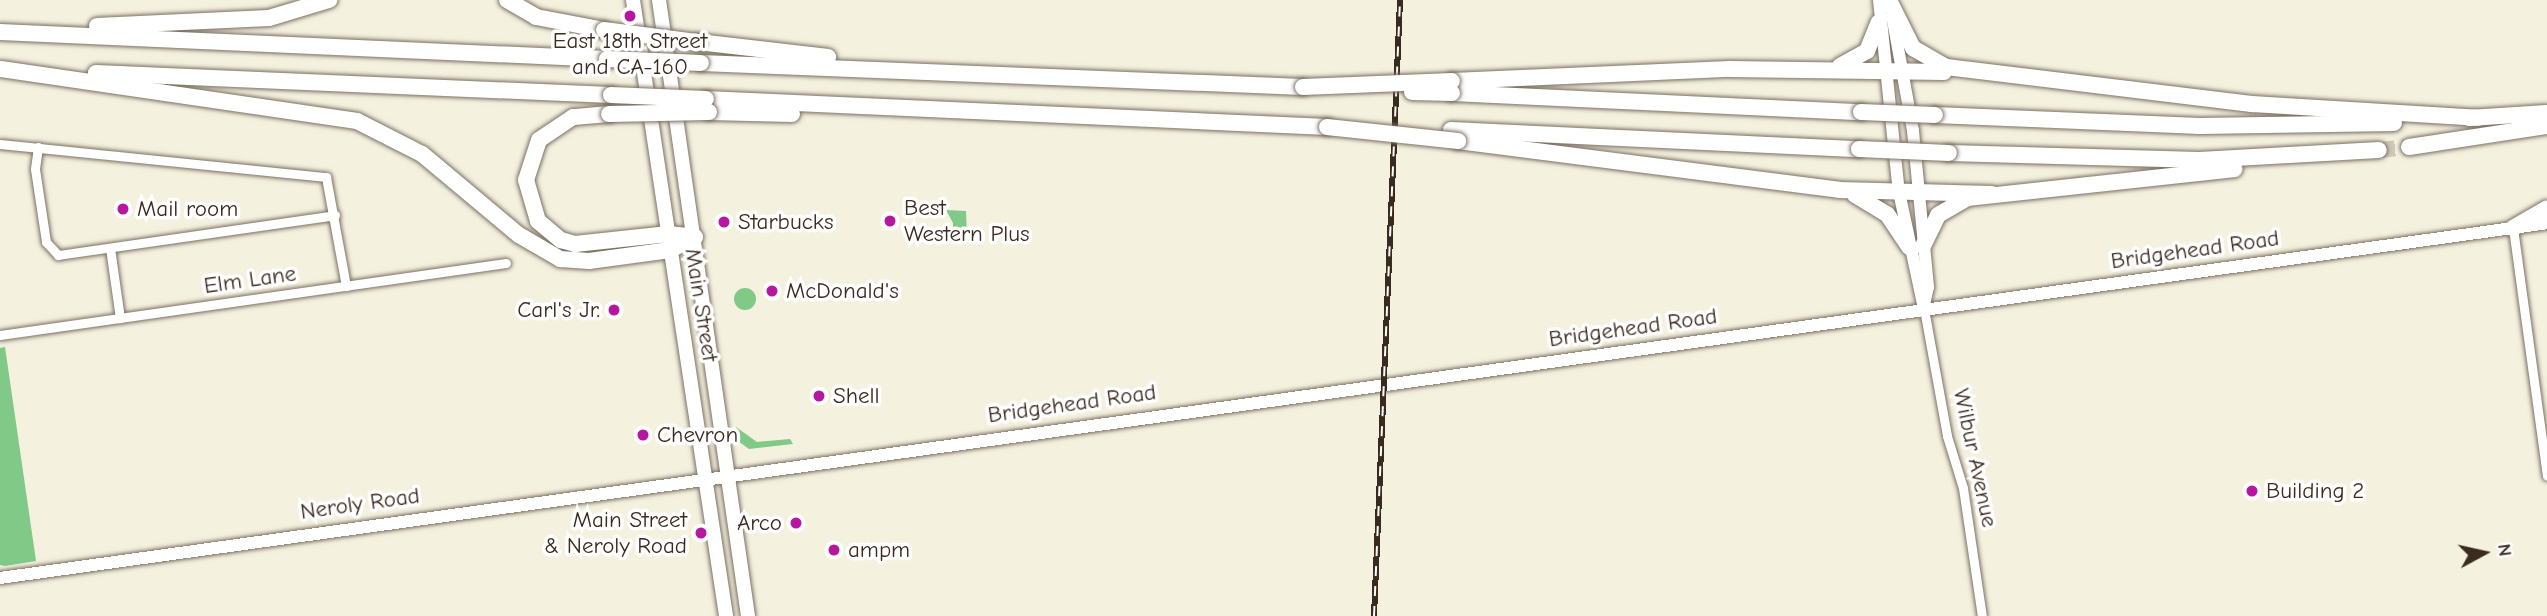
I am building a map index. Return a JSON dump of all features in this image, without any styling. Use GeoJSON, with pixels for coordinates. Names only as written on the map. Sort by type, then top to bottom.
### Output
{"type":"FeatureCollection","features":[{"type":"Feature","properties":{"kind":"highway"},"geometry":{"type":"LineString","coordinates":[[0,24],[70,27],[228,22],[287,15],[329,0]]}},
{"type":"Feature","properties":{"kind":"highway"},"geometry":{"type":"LineString","coordinates":[[507,0],[536,17],[604,30],[842,59],[1004,65],[1032,74]]}},
{"type":"Feature","properties":{"kind":"highway"},"geometry":{"type":"LineString","coordinates":[[1889,0],[1905,37],[1923,57],[1946,67],[2252,104],[2546,123]]}},
{"type":"Feature","properties":{"kind":"highway"},"geometry":{"type":"LineString","coordinates":[[1838,67],[1867,51],[1879,22]]}},
{"type":"Feature","properties":{"kind":"highway"},"geometry":{"type":"LineString","coordinates":[[0,32],[1303,87],[1452,87],[1838,67],[1883,73],[1903,71],[2010,75]]}},
{"type":"Feature","properties":{"kind":"highway"},"geometry":{"type":"LineString","coordinates":[[1,69],[357,121],[422,154],[544,253],[589,261],[695,237]]}},
{"type":"Feature","properties":{"kind":"highway"},"geometry":{"type":"LineString","coordinates":[[1,69],[611,95],[707,106],[970,111],[1327,127],[1455,136],[2148,160],[2270,159],[2379,150]]}},
{"type":"Feature","properties":{"kind":"highway"},"geometry":{"type":"LineString","coordinates":[[1452,87],[1861,112],[2251,127],[2478,118]]}},
{"type":"Feature","properties":{"kind":"highway"},"geometry":{"type":"LineString","coordinates":[[669,242],[575,244],[548,232],[530,207],[526,180],[539,140],[573,117],[707,106]]}},
{"type":"Feature","properties":{"kind":"highway"},"geometry":{"type":"LineString","coordinates":[[2409,147],[2546,123]]}},
{"type":"Feature","properties":{"kind":"highway"},"geometry":{"type":"LineString","coordinates":[[1455,136],[1839,190],[1899,192],[1992,194],[2239,169],[2270,159]]}},
{"type":"Feature","properties":{"kind":"highway"},"geometry":{"type":"LineString","coordinates":[[1839,190],[1877,206],[1916,246],[1931,223],[1946,207],[1992,194]]}},
{"type":"Feature","properties":{"kind":"highway"},"geometry":{"type":"LineString","coordinates":[[2513,228],[2547,208]]}},
{"type":"Feature","properties":{"kind":"main road","name":"Main Street"},"geometry":{"type":"LineString","coordinates":[[633,0],[726,616]]}},
{"type":"Feature","properties":{"kind":"main road","name":"Main Street"},"geometry":{"type":"LineString","coordinates":[[659,0],[695,237],[725,474],[748,616]]}},
{"type":"Feature","properties":{"kind":"street","name":"Wilbur Avenue"},"geometry":{"type":"LineString","coordinates":[[1879,0],[1883,73],[1899,192],[1916,246],[1924,309],[1947,436],[1963,488],[1982,616]]}},
{"type":"Feature","properties":{"kind":"street","name":"Wilbur Avenue"},"geometry":{"type":"LineString","coordinates":[[1889,0],[1903,71],[1920,192],[1916,246]]}},
{"type":"Feature","properties":{"kind":"street"},"geometry":{"type":"LineString","coordinates":[[0,144],[319,174],[331,184],[346,286]]}},
{"type":"Feature","properties":{"kind":"street"},"geometry":{"type":"LineString","coordinates":[[38,148],[35,169],[50,251],[58,255],[335,215]]}},
{"type":"Feature","properties":{"kind":"street","name":"Bridgehead Road"},"geometry":{"type":"LineString","coordinates":[[725,474],[2547,223]]}},
{"type":"Feature","properties":{"kind":"street"},"geometry":{"type":"LineString","coordinates":[[2513,228],[2547,476]]}},
{"type":"Feature","properties":{"kind":"street"},"geometry":{"type":"LineString","coordinates":[[110,248],[120,318]]}},
{"type":"Feature","properties":{"kind":"street","name":"Elm Lane"},"geometry":{"type":"LineString","coordinates":[[0,335],[506,263]]}},
{"type":"Feature","properties":{"kind":"street","name":"Neroly Road"},"geometry":{"type":"LineString","coordinates":[[0,578],[725,474]]}},
{"type":"Feature","properties":{"kind":"green space"},"geometry":{"type":"Polygon","coordinates":[[[946,210],[966,211],[967,237],[953,237],[953,223],[946,210]]]}},
{"type":"Feature","properties":{"kind":"green space"},"geometry":{"type":"Polygon","coordinates":[[[745,288],[753,291],[756,299],[753,307],[745,310],[737,307],[734,299],[737,291],[745,288]]]}},
{"type":"Feature","properties":{"kind":"green space"},"geometry":{"type":"Polygon","coordinates":[[[5,347],[36,561],[5,566],[0,565],[0,348],[5,347]]]}},
{"type":"Feature","properties":{"kind":"green space"},"geometry":{"type":"Polygon","coordinates":[[[736,427],[757,442],[790,439],[793,444],[749,449],[738,441],[736,427]]]}},
{"type":"Feature","properties":{"kind":"tunnel"},"geometry":{"type":"LineString","coordinates":[[2379,150],[2409,147]]}},
{"type":"Feature","properties":{"kind":"railway"},"geometry":{"type":"LineString","coordinates":[[1374,616],[1400,0]]}},
{"type":"Feature","properties":{"kind":"place","name":"East 18th Street and CA-160"},"geometry":{"type":"Point","coordinates":[630,16]}},
{"type":"Feature","properties":{"kind":"place","name":"Mail room"},"geometry":{"type":"Point","coordinates":[123,209]}},
{"type":"Feature","properties":{"kind":"place","name":"Best Western Plus"},"geometry":{"type":"Point","coordinates":[890,221]}},
{"type":"Feature","properties":{"kind":"place","name":"Starbucks"},"geometry":{"type":"Point","coordinates":[724,222]}},
{"type":"Feature","properties":{"kind":"place","name":"McDonald's"},"geometry":{"type":"Point","coordinates":[772,291]}},
{"type":"Feature","properties":{"kind":"place","name":"Carl's Jr."},"geometry":{"type":"Point","coordinates":[614,310]}},
{"type":"Feature","properties":{"kind":"place","name":"Shell"},"geometry":{"type":"Point","coordinates":[819,396]}},
{"type":"Feature","properties":{"kind":"place","name":"Chevron"},"geometry":{"type":"Point","coordinates":[643,435]}},
{"type":"Feature","properties":{"kind":"place","name":"Building 2"},"geometry":{"type":"Point","coordinates":[2252,491]}},
{"type":"Feature","properties":{"kind":"place","name":"Arco"},"geometry":{"type":"Point","coordinates":[796,523]}},
{"type":"Feature","properties":{"kind":"place","name":"Main Street & Neroly Road"},"geometry":{"type":"Point","coordinates":[701,533]}},
{"type":"Feature","properties":{"kind":"place","name":"ampm"},"geometry":{"type":"Point","coordinates":[834,550]}}]}
